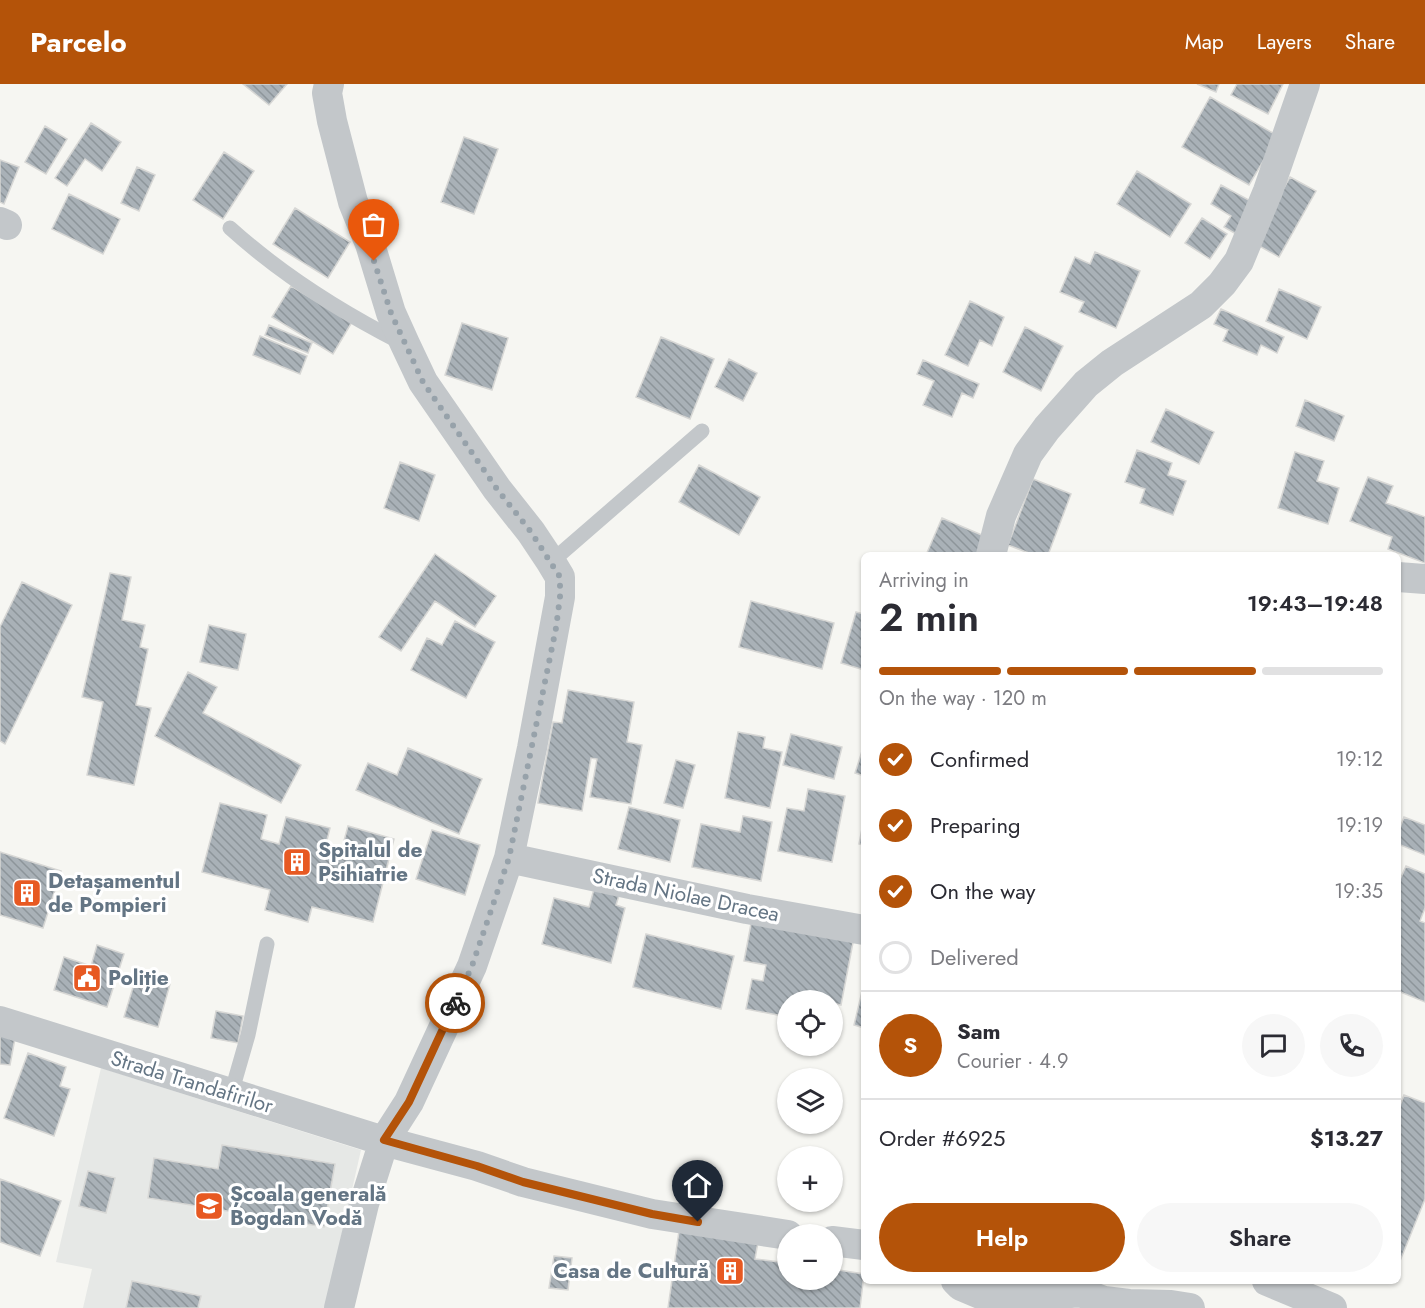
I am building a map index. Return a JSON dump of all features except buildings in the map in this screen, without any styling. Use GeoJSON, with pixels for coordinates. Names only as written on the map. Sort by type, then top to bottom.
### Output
{"type":"FeatureCollection","features":[{"type":"Feature","properties":{"kind":"street"},"geometry":{"type":"LineString","coordinates":[[329,84],[327,93],[332,121],[353,202],[370,244],[391,313],[405,344],[423,382],[497,489],[531,532],[560,577],[557,618],[509,858],[472,966],[409,1102],[384,1140],[364,1204],[339,1308]]}},
{"type":"Feature","properties":{"kind":"street"},"geometry":{"type":"LineString","coordinates":[[992,552],[1001,516],[1028,454],[1047,428],[1086,384],[1112,363],[1201,305],[1222,284],[1239,261],[1268,191],[1305,84]]}},
{"type":"Feature","properties":{"kind":"street"},"geometry":{"type":"LineString","coordinates":[[1401,577],[1425,579]]}},
{"type":"Feature","properties":{"kind":"street","name":"Strada Niolae Dracea"},"geometry":{"type":"LineString","coordinates":[[509,858],[747,909],[861,929]]}},
{"type":"Feature","properties":{"kind":"street","name":"Strada Trandafirilor"},"geometry":{"type":"LineString","coordinates":[[0,1022],[231,1094],[477,1166],[523,1182],[652,1214],[777,1233]]}},
{"type":"Feature","properties":{"kind":"street"},"geometry":{"type":"LineString","coordinates":[[843,1242],[861,1245]]}},
{"type":"Feature","properties":{"kind":"street"},"geometry":{"type":"LineString","coordinates":[[959,1284],[985,1296],[1018,1299],[1095,1295],[1129,1304],[1190,1308]]}},
{"type":"Feature","properties":{"kind":"street"},"geometry":{"type":"LineString","coordinates":[[1274,1284],[1332,1308]]}},
{"type":"Feature","properties":{"kind":"lane"},"geometry":{"type":"LineString","coordinates":[[230,228],[259,254],[298,282],[377,330],[405,344]]}},
{"type":"Feature","properties":{"kind":"lane"},"geometry":{"type":"LineString","coordinates":[[551,562],[702,431]]}},
{"type":"Feature","properties":{"kind":"lane"},"geometry":{"type":"LineString","coordinates":[[231,1094],[248,1035],[267,944]]}},
{"type":"Feature","properties":{"kind":"shaded area","name":"Școala generală Bogdan Vodă"},"geometry":{"type":"Polygon","coordinates":[[[101,1068],[361,1150],[325,1308],[83,1308],[92,1269],[56,1262],[101,1068]]]}},
{"type":"Feature","properties":{"kind":"way so far"},"geometry":{"type":"LineString","coordinates":[[374,261],[391,313],[423,382],[497,489],[531,532],[560,577],[556,628],[509,858],[472,966],[455,1003]]}},
{"type":"Feature","properties":{"kind":"place","name":"Spitalul de Psihiatrie"},"geometry":{"type":"Point","coordinates":[297,862]}},
{"type":"Feature","properties":{"kind":"place","name":"Detașamentul de Pompieri"},"geometry":{"type":"Point","coordinates":[27,893]}},
{"type":"Feature","properties":{"kind":"place","name":"Poliție"},"geometry":{"type":"Point","coordinates":[87,978]}},
{"type":"Feature","properties":{"kind":"place","name":"Școala generală Bogdan Vodă"},"geometry":{"type":"Point","coordinates":[209,1206]}},
{"type":"Feature","properties":{"kind":"place","name":"Casa de Cultură"},"geometry":{"type":"Point","coordinates":[730,1271]}},
{"type":"Feature","properties":{"kind":"route"},"geometry":{"type":"LineString","coordinates":[[455,1003],[409,1102],[384,1140],[477,1166],[523,1182],[652,1214],[698,1222]]}}]}
